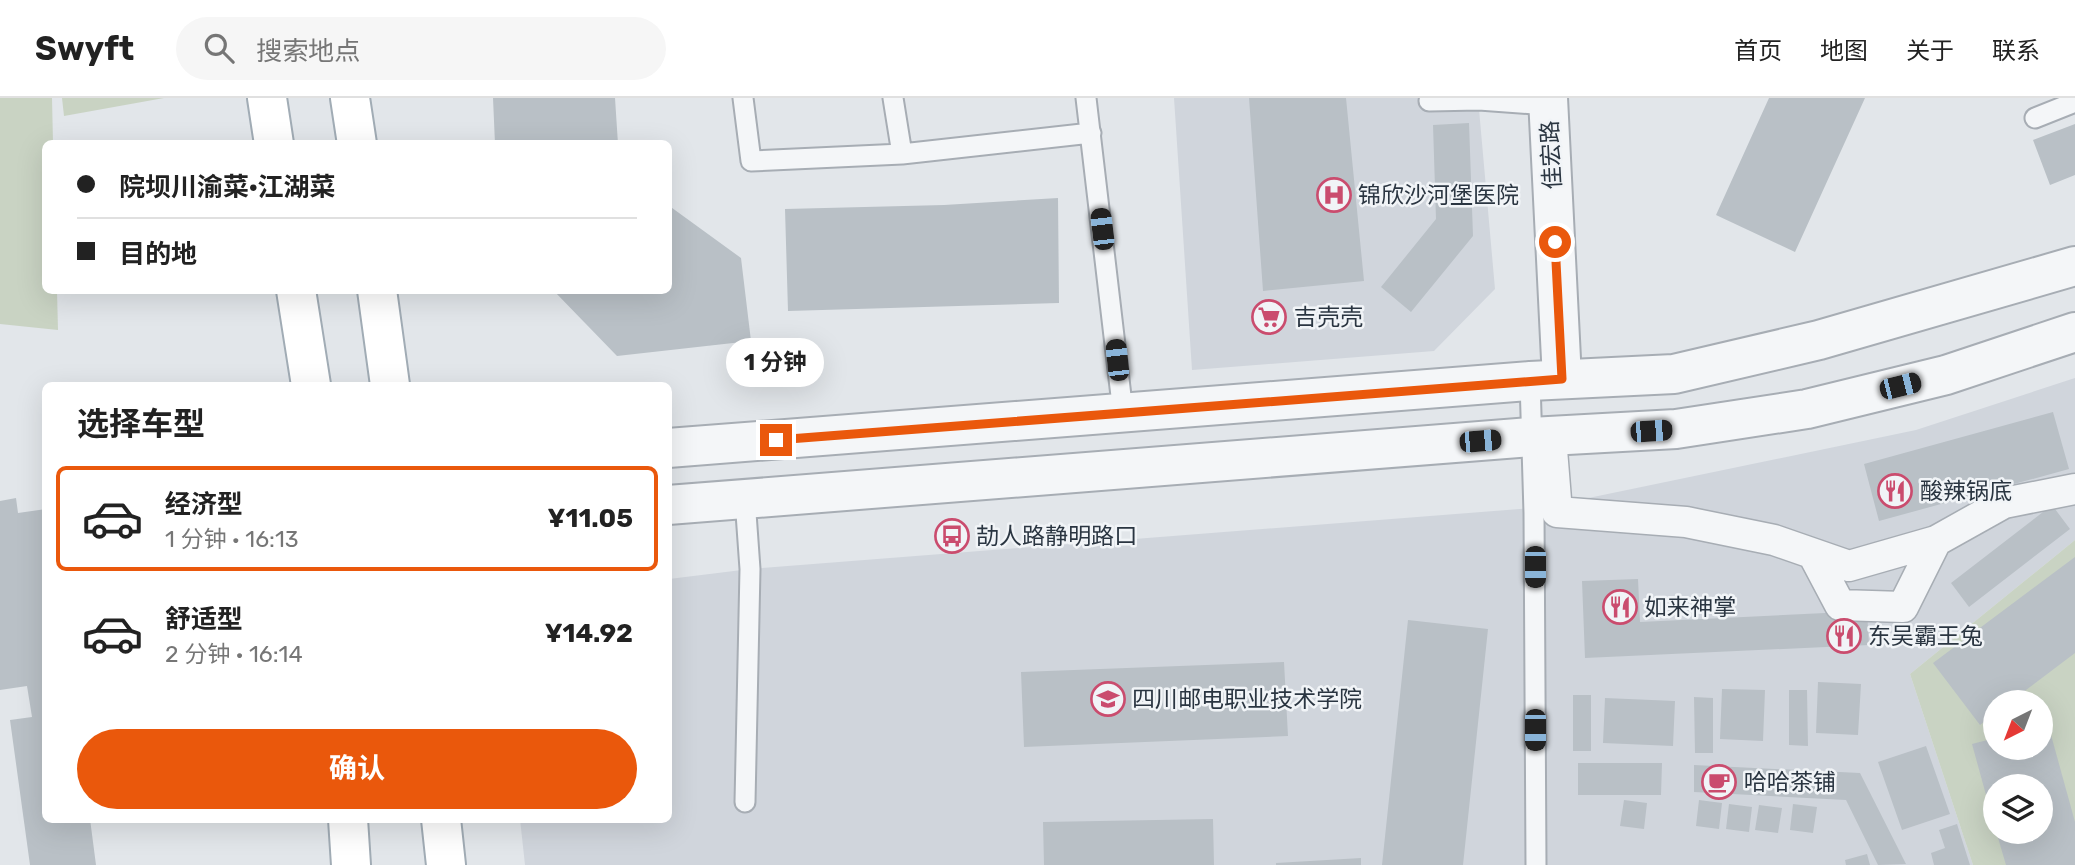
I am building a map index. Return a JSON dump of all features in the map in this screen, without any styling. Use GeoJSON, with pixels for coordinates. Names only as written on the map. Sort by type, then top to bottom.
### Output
{"type":"FeatureCollection","features":[{"type":"Feature","properties":{"kind":"main road"},"geometry":{"type":"LineString","coordinates":[[267,98],[273,140]]}},
{"type":"Feature","properties":{"kind":"main road"},"geometry":{"type":"LineString","coordinates":[[350,98],[356,140]]}},
{"type":"Feature","properties":{"kind":"main road"},"geometry":{"type":"LineString","coordinates":[[297,294],[311,382]]}},
{"type":"Feature","properties":{"kind":"main road"},"geometry":{"type":"LineString","coordinates":[[378,294],[390,382]]}},
{"type":"Feature","properties":{"kind":"main road"},"geometry":{"type":"LineString","coordinates":[[348,823],[351,865]]}},
{"type":"Feature","properties":{"kind":"main road"},"geometry":{"type":"LineString","coordinates":[[441,823],[446,865]]}},
{"type":"Feature","properties":{"kind":"street","name":"佳宏路"},"geometry":{"type":"LineString","coordinates":[[1546,380],[1548,101]]}},
{"type":"Feature","properties":{"kind":"street"},"geometry":{"type":"LineString","coordinates":[[672,448],[1546,380],[1674,374],[1819,340],[2075,266]]}},
{"type":"Feature","properties":{"kind":"street"},"geometry":{"type":"LineString","coordinates":[[672,505],[1541,437],[1676,429],[1807,409],[1946,375],[2075,332]]}},
{"type":"Feature","properties":{"kind":"street"},"geometry":{"type":"LineString","coordinates":[[1541,437],[1557,512],[1686,522],[1774,540],[1849,566],[1936,541],[2004,503],[2075,489]]}},
{"type":"Feature","properties":{"kind":"street"},"geometry":{"type":"LineString","coordinates":[[1813,554],[1840,605],[1903,607],[1936,541]]}},
{"type":"Feature","properties":{"kind":"lane"},"geometry":{"type":"LineString","coordinates":[[743,98],[751,161],[902,154],[1091,133]]}},
{"type":"Feature","properties":{"kind":"lane"},"geometry":{"type":"LineString","coordinates":[[893,98],[902,154]]}},
{"type":"Feature","properties":{"kind":"lane"},"geometry":{"type":"LineString","coordinates":[[1086,98],[1124,413]]}},
{"type":"Feature","properties":{"kind":"lane"},"geometry":{"type":"LineString","coordinates":[[1429,101],[1548,101]]}},
{"type":"Feature","properties":{"kind":"lane"},"geometry":{"type":"LineString","coordinates":[[2035,118],[2075,102]]}},
{"type":"Feature","properties":{"kind":"lane"},"geometry":{"type":"LineString","coordinates":[[1536,865],[1534,526],[1546,380]]}},
{"type":"Feature","properties":{"kind":"lane"},"geometry":{"type":"LineString","coordinates":[[745,499],[750,569],[746,802]]}},
{"type":"Feature","properties":{"kind":"shaded area","name":"锦欣沙河堡医院"},"geometry":{"type":"Polygon","coordinates":[[[1174,98],[1478,98],[1495,289],[1434,351],[1192,370],[1174,98]]]}},
{"type":"Feature","properties":{"kind":"shaded area","name":"四川邮电职业技术学院"},"geometry":{"type":"Polygon","coordinates":[[[2075,378],[2075,540],[1910,674],[1973,865],[525,865],[520,823],[672,823],[672,579],[750,569],[1545,507],[1916,430],[2075,378]]]}},
{"type":"Feature","properties":{"kind":"green space"},"geometry":{"type":"Polygon","coordinates":[[[0,98],[52,98],[53,140],[42,140],[42,294],[57,294],[58,330],[0,324],[0,98]]]}},
{"type":"Feature","properties":{"kind":"green space"},"geometry":{"type":"Polygon","coordinates":[[[62,98],[164,98],[64,116],[62,98]]]}},
{"type":"Feature","properties":{"kind":"green space"},"geometry":{"type":"Polygon","coordinates":[[[2075,540],[2075,865],[1973,865],[1910,674],[2075,540]]]}},
{"type":"Feature","properties":{"kind":"building"},"geometry":{"type":"Polygon","coordinates":[[[493,98],[615,98],[618,140],[495,140],[493,98]]]}},
{"type":"Feature","properties":{"kind":"building"},"geometry":{"type":"Polygon","coordinates":[[[1249,98],[1346,98],[1364,281],[1263,291],[1249,98]]]}},
{"type":"Feature","properties":{"kind":"building"},"geometry":{"type":"Polygon","coordinates":[[[1769,98],[1865,98],[1795,252],[1716,215],[1769,98]]]}},
{"type":"Feature","properties":{"kind":"building"},"geometry":{"type":"Polygon","coordinates":[[[1469,123],[1473,236],[1411,312],[1381,287],[1436,219],[1433,125],[1469,123]]]}},
{"type":"Feature","properties":{"kind":"building"},"geometry":{"type":"Polygon","coordinates":[[[2075,124],[2075,175],[2050,185],[2033,140],[2075,124]]]}},
{"type":"Feature","properties":{"kind":"building"},"geometry":{"type":"Polygon","coordinates":[[[1058,198],[1059,303],[788,311],[785,209],[944,205],[1058,198]]]}},
{"type":"Feature","properties":{"kind":"building"},"geometry":{"type":"Polygon","coordinates":[[[672,208],[741,258],[751,341],[617,356],[557,294],[672,294],[672,208]]]}},
{"type":"Feature","properties":{"kind":"building"},"geometry":{"type":"Polygon","coordinates":[[[2053,412],[2069,469],[1879,521],[1864,464],[2053,412]]]}},
{"type":"Feature","properties":{"kind":"building"},"geometry":{"type":"Polygon","coordinates":[[[16,498],[18,513],[42,510],[42,823],[91,823],[96,865],[30,865],[10,720],[32,717],[27,686],[0,690],[0,501],[16,498]]]}},
{"type":"Feature","properties":{"kind":"building"},"geometry":{"type":"Polygon","coordinates":[[[2052,505],[2070,529],[1969,607],[1951,583],[2052,505]]]}},
{"type":"Feature","properties":{"kind":"building"},"geometry":{"type":"Polygon","coordinates":[[[2075,557],[2075,653],[2026,690],[1983,690],[1983,723],[1980,725],[1933,663],[2075,557]]]}},
{"type":"Feature","properties":{"kind":"building"},"geometry":{"type":"Polygon","coordinates":[[[1638,579],[1640,622],[1867,611],[1869,645],[1585,658],[1582,581],[1638,579]]]}},
{"type":"Feature","properties":{"kind":"building"},"geometry":{"type":"Polygon","coordinates":[[[1408,620],[1488,629],[1463,865],[1382,865],[1408,620]]]}},
{"type":"Feature","properties":{"kind":"building"},"geometry":{"type":"Polygon","coordinates":[[[1284,662],[1288,736],[1024,747],[1021,672],[1284,662]]]}},
{"type":"Feature","properties":{"kind":"building"},"geometry":{"type":"Polygon","coordinates":[[[1818,682],[1861,684],[1858,735],[1816,733],[1818,682]]]}},
{"type":"Feature","properties":{"kind":"building"},"geometry":{"type":"Polygon","coordinates":[[[1722,689],[1765,690],[1763,741],[1720,739],[1722,689]]]}},
{"type":"Feature","properties":{"kind":"building"},"geometry":{"type":"Polygon","coordinates":[[[1789,690],[1807,690],[1808,746],[1789,745],[1789,690]]]}},
{"type":"Feature","properties":{"kind":"building"},"geometry":{"type":"Polygon","coordinates":[[[1573,695],[1591,695],[1591,751],[1573,751],[1573,695]]]}},
{"type":"Feature","properties":{"kind":"building"},"geometry":{"type":"Polygon","coordinates":[[[1694,697],[1713,698],[1713,753],[1695,753],[1694,697]]]}},
{"type":"Feature","properties":{"kind":"building"},"geometry":{"type":"Polygon","coordinates":[[[1605,698],[1675,701],[1673,746],[1603,743],[1605,698]]]}},
{"type":"Feature","properties":{"kind":"building"},"geometry":{"type":"Polygon","coordinates":[[[1983,741],[1983,760],[2053,760],[2053,742],[2075,822],[2075,865],[2006,865],[2000,844],[2053,844],[2053,774],[1983,774],[1983,784],[1972,744],[1983,741]]]}},
{"type":"Feature","properties":{"kind":"building"},"geometry":{"type":"Polygon","coordinates":[[[1926,746],[1950,814],[1902,830],[1878,762],[1926,746]]]}},
{"type":"Feature","properties":{"kind":"building"},"geometry":{"type":"Polygon","coordinates":[[[1578,763],[1662,763],[1661,795],[1578,795],[1578,763]]]}},
{"type":"Feature","properties":{"kind":"building"},"geometry":{"type":"Polygon","coordinates":[[[1694,765],[1860,773],[1906,864],[1878,865],[1846,800],[1694,792],[1694,765]]]}},
{"type":"Feature","properties":{"kind":"building"},"geometry":{"type":"Polygon","coordinates":[[[1624,800],[1647,803],[1644,829],[1620,826],[1624,800]]]}},
{"type":"Feature","properties":{"kind":"building"},"geometry":{"type":"Polygon","coordinates":[[[1699,800],[1722,803],[1719,829],[1696,826],[1699,800]]]}},
{"type":"Feature","properties":{"kind":"building"},"geometry":{"type":"Polygon","coordinates":[[[1729,804],[1752,807],[1749,832],[1726,829],[1729,804]]]}},
{"type":"Feature","properties":{"kind":"building"},"geometry":{"type":"Polygon","coordinates":[[[1793,804],[1817,807],[1813,833],[1790,830],[1793,804]]]}},
{"type":"Feature","properties":{"kind":"building"},"geometry":{"type":"Polygon","coordinates":[[[1759,805],[1782,808],[1778,833],[1755,830],[1759,805]]]}},
{"type":"Feature","properties":{"kind":"building"},"geometry":{"type":"Polygon","coordinates":[[[1213,819],[1214,865],[1044,865],[1043,822],[1213,819]]]}},
{"type":"Feature","properties":{"kind":"building"},"geometry":{"type":"Polygon","coordinates":[[[1957,824],[1970,865],[1934,865],[1931,853],[1945,848],[1939,830],[1957,824]]]}},
{"type":"Feature","properties":{"kind":"building"},"geometry":{"type":"Polygon","coordinates":[[[1867,854],[1870,865],[1846,865],[1845,860],[1867,854]]]}},
{"type":"Feature","properties":{"kind":"building"},"geometry":{"type":"Polygon","coordinates":[[[1361,858],[1361,865],[1276,865],[1276,863],[1361,858]]]}},
{"type":"Feature","properties":{"kind":"place","name":"锦欣沙河堡医院"},"geometry":{"type":"Point","coordinates":[1334,195]}},
{"type":"Feature","properties":{"kind":"place","name":"吉壳壳"},"geometry":{"type":"Point","coordinates":[1269,317]}},
{"type":"Feature","properties":{"kind":"place","name":"酸辣锅底"},"geometry":{"type":"Point","coordinates":[1895,491]}},
{"type":"Feature","properties":{"kind":"place","name":"劼人路静明路口"},"geometry":{"type":"Point","coordinates":[952,536]}},
{"type":"Feature","properties":{"kind":"place","name":"如来神掌"},"geometry":{"type":"Point","coordinates":[1620,607]}},
{"type":"Feature","properties":{"kind":"place","name":"东吴霸王兔"},"geometry":{"type":"Point","coordinates":[1844,636]}},
{"type":"Feature","properties":{"kind":"place","name":"四川邮电职业技术学院"},"geometry":{"type":"Point","coordinates":[1108,699]}},
{"type":"Feature","properties":{"kind":"place","name":"哈哈茶铺"},"geometry":{"type":"Point","coordinates":[1719,782]}},
{"type":"Feature","properties":{"kind":"route"},"geometry":{"type":"LineString","coordinates":[[776,440],[1562,379],[1555,242]]}}]}
